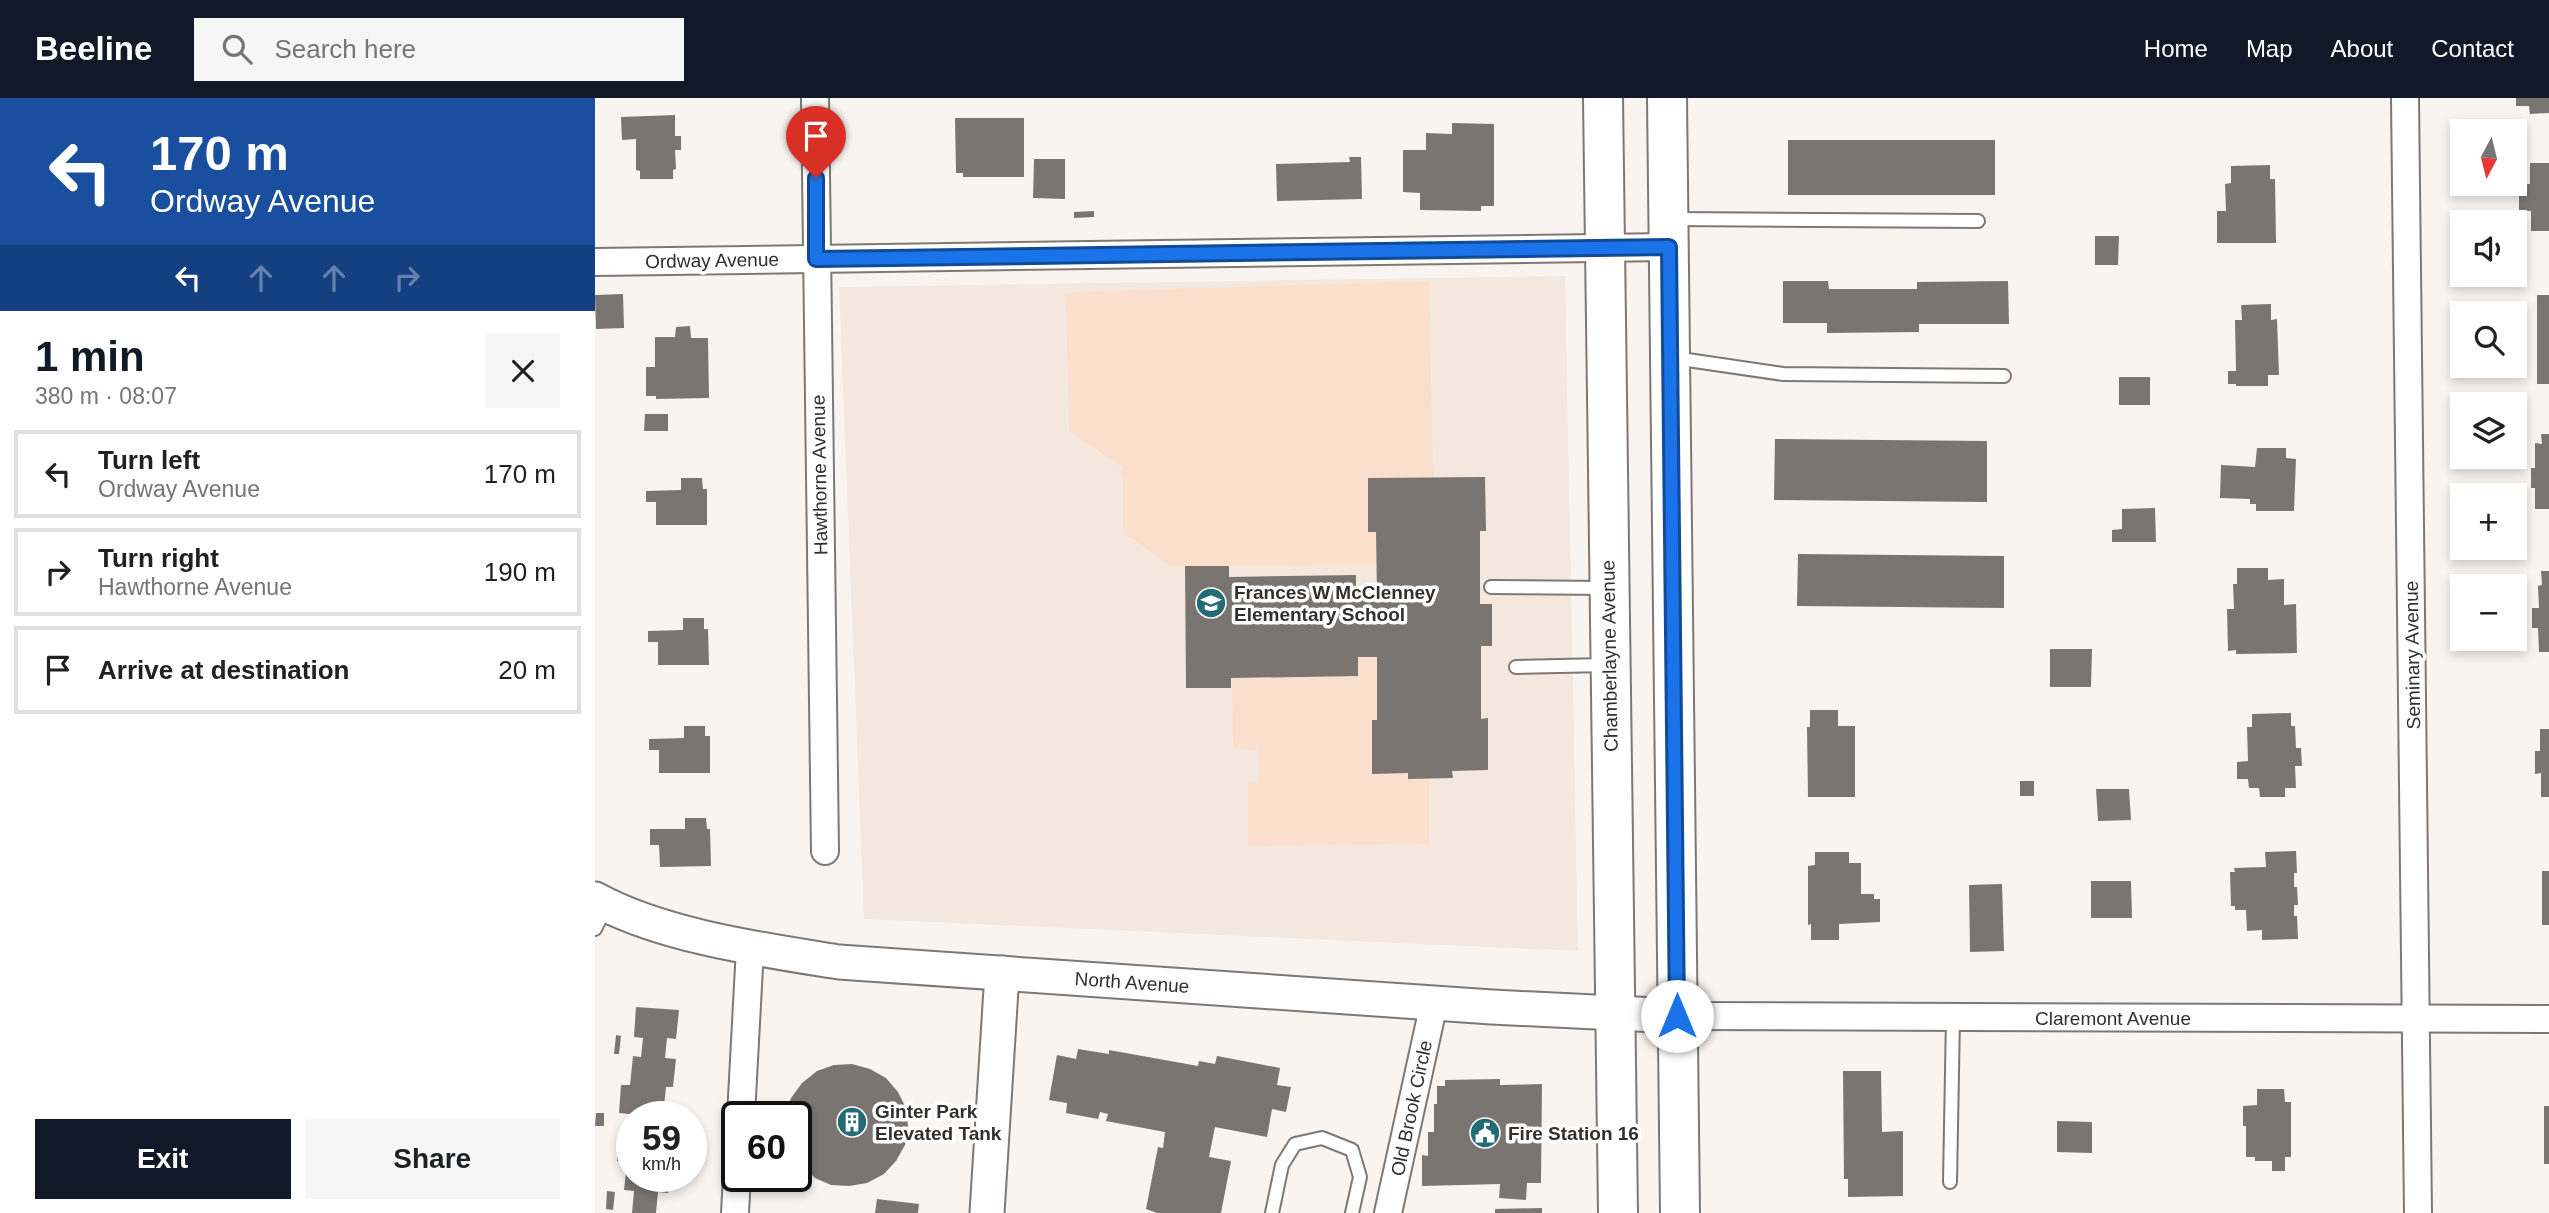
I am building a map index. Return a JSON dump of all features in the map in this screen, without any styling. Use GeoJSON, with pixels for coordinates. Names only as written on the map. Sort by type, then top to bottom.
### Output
{"type":"FeatureCollection","features":[{"type":"Feature","properties":{"kind":"main road","name":"Chamberlayne Avenue"},"geometry":{"type":"LineString","coordinates":[[1603,98],[1618,1213]]}},
{"type":"Feature","properties":{"kind":"main road"},"geometry":{"type":"LineString","coordinates":[[1667,98],[1680,1213]]}},
{"type":"Feature","properties":{"kind":"street","name":"Hawthorne Avenue"},"geometry":{"type":"LineString","coordinates":[[815,98],[825,851]]}},
{"type":"Feature","properties":{"kind":"street","name":"Seminary Avenue"},"geometry":{"type":"LineString","coordinates":[[2405,98],[2418,1213]]}},
{"type":"Feature","properties":{"kind":"street","name":"Ordway Avenue"},"geometry":{"type":"LineString","coordinates":[[595,261],[1604,248],[1669,233]]}},
{"type":"Feature","properties":{"kind":"street","name":"North Avenue"},"geometry":{"type":"LineString","coordinates":[[599,911],[750,948],[839,962],[1434,1003],[1677,1016]]}},
{"type":"Feature","properties":{"kind":"street"},"geometry":{"type":"LineString","coordinates":[[742,1101],[750,948]]}},
{"type":"Feature","properties":{"kind":"street"},"geometry":{"type":"LineString","coordinates":[[987,1213],[1002,973]]}},
{"type":"Feature","properties":{"kind":"street","name":"Old Brook Circle"},"geometry":{"type":"LineString","coordinates":[[1388,1213],[1434,1003]]}},
{"type":"Feature","properties":{"kind":"street","name":"Claremont Avenue"},"geometry":{"type":"LineString","coordinates":[[1677,1016],[2549,1019]]}},
{"type":"Feature","properties":{"kind":"street"},"geometry":{"type":"LineString","coordinates":[[735,1213],[736,1192]]}},
{"type":"Feature","properties":{"kind":"lane"},"geometry":{"type":"LineString","coordinates":[[1669,233],[1978,221]]}},
{"type":"Feature","properties":{"kind":"lane"},"geometry":{"type":"LineString","coordinates":[[1670,358],[1783,374],[2004,376]]}},
{"type":"Feature","properties":{"kind":"lane"},"geometry":{"type":"LineString","coordinates":[[1491,587],[1608,588]]}},
{"type":"Feature","properties":{"kind":"lane"},"geometry":{"type":"LineString","coordinates":[[1516,667],[1610,665]]}},
{"type":"Feature","properties":{"kind":"lane"},"geometry":{"type":"LineString","coordinates":[[1950,1182],[1952,1017]]}},
{"type":"Feature","properties":{"kind":"lane"},"geometry":{"type":"LineString","coordinates":[[1272,1213],[1282,1165],[1295,1144],[1322,1138],[1352,1150],[1360,1177],[1352,1213]]}},
{"type":"Feature","properties":{"kind":"shaded area","name":"Frances W McClenney Elementary School"},"geometry":{"type":"Polygon","coordinates":[[[1565,276],[1578,951],[864,919],[839,287],[1565,276]]]}},
{"type":"Feature","properties":{"kind":"shaded area"},"geometry":{"type":"Polygon","coordinates":[[[1429,281],[1433,477],[1368,478],[1368,532],[1376,532],[1377,565],[1169,566],[1133,539],[1123,535],[1123,478],[1120,473],[1125,469],[1069,431],[1066,295],[1074,292],[1429,281]]]}},
{"type":"Feature","properties":{"kind":"shaded area"},"geometry":{"type":"Polygon","coordinates":[[[1358,657],[1377,657],[1377,720],[1372,720],[1372,774],[1408,773],[1429,778],[1429,844],[1248,846],[1248,782],[1259,782],[1258,750],[1233,749],[1232,677],[1358,676],[1358,657]]]}},
{"type":"Feature","properties":{"kind":"building"},"geometry":{"type":"Polygon","coordinates":[[[2516,98],[2549,98],[2549,113],[2530,114],[2529,106],[2516,106],[2516,98]]]}},
{"type":"Feature","properties":{"kind":"building"},"geometry":{"type":"Polygon","coordinates":[[[675,115],[675,136],[681,136],[681,150],[675,150],[676,169],[673,170],[673,179],[640,179],[640,171],[636,170],[636,139],[622,140],[621,117],[675,115]]]}},
{"type":"Feature","properties":{"kind":"building"},"geometry":{"type":"Polygon","coordinates":[[[955,118],[1024,118],[1024,177],[963,177],[963,173],[956,173],[955,118]]]}},
{"type":"Feature","properties":{"kind":"building"},"geometry":{"type":"Polygon","coordinates":[[[1452,123],[1494,124],[1494,206],[1481,206],[1481,211],[1420,210],[1420,193],[1403,192],[1403,150],[1426,150],[1426,133],[1452,134],[1452,123]]]}},
{"type":"Feature","properties":{"kind":"building"},"geometry":{"type":"Polygon","coordinates":[[[1788,140],[1995,140],[1995,195],[1788,195],[1788,140]]]}},
{"type":"Feature","properties":{"kind":"building"},"geometry":{"type":"Polygon","coordinates":[[[1349,157],[1361,157],[1362,199],[1277,201],[1276,164],[1350,162],[1349,157]]]}},
{"type":"Feature","properties":{"kind":"building"},"geometry":{"type":"Polygon","coordinates":[[[1034,159],[1065,159],[1065,199],[1033,198],[1034,159]]]}},
{"type":"Feature","properties":{"kind":"building"},"geometry":{"type":"Polygon","coordinates":[[[2530,163],[2549,163],[2549,231],[2531,231],[2531,211],[2519,210],[2519,196],[2527,196],[2527,184],[2530,184],[2530,163]]]}},
{"type":"Feature","properties":{"kind":"building"},"geometry":{"type":"Polygon","coordinates":[[[2270,165],[2270,179],[2275,179],[2276,243],[2217,243],[2217,211],[2226,211],[2225,184],[2231,183],[2231,166],[2270,165]]]}},
{"type":"Feature","properties":{"kind":"building"},"geometry":{"type":"Polygon","coordinates":[[[1094,211],[1094,217],[1074,218],[1074,212],[1094,211]]]}},
{"type":"Feature","properties":{"kind":"building"},"geometry":{"type":"Polygon","coordinates":[[[2095,236],[2119,236],[2118,265],[2095,265],[2095,236]]]}},
{"type":"Feature","properties":{"kind":"building"},"geometry":{"type":"Polygon","coordinates":[[[1783,281],[1828,281],[1829,289],[1917,289],[1917,282],[2008,281],[2009,324],[1919,324],[1919,332],[1827,333],[1827,323],[1783,323],[1783,281]]]}},
{"type":"Feature","properties":{"kind":"building"},"geometry":{"type":"Polygon","coordinates":[[[623,294],[624,328],[596,329],[595,295],[623,294]]]}},
{"type":"Feature","properties":{"kind":"building"},"geometry":{"type":"Polygon","coordinates":[[[2537,295],[2549,295],[2549,384],[2537,384],[2537,295]]]}},
{"type":"Feature","properties":{"kind":"building"},"geometry":{"type":"Polygon","coordinates":[[[2271,304],[2271,320],[2277,319],[2279,375],[2268,375],[2268,386],[2228,384],[2228,371],[2236,371],[2235,320],[2242,320],[2241,305],[2271,304]]]}},
{"type":"Feature","properties":{"kind":"building"},"geometry":{"type":"Polygon","coordinates":[[[690,326],[691,338],[708,338],[709,398],[656,399],[656,396],[646,396],[646,367],[655,367],[655,337],[675,337],[676,327],[690,326]]]}},
{"type":"Feature","properties":{"kind":"building"},"geometry":{"type":"Polygon","coordinates":[[[2119,377],[2150,377],[2150,405],[2119,405],[2119,377]]]}},
{"type":"Feature","properties":{"kind":"building"},"geometry":{"type":"Polygon","coordinates":[[[645,414],[668,414],[668,431],[644,431],[645,414]]]}},
{"type":"Feature","properties":{"kind":"building"},"geometry":{"type":"Polygon","coordinates":[[[2541,434],[2549,434],[2549,509],[2535,509],[2535,488],[2531,488],[2531,468],[2535,468],[2535,443],[2542,444],[2541,434]]]}},
{"type":"Feature","properties":{"kind":"building"},"geometry":{"type":"Polygon","coordinates":[[[1775,439],[1987,441],[1987,502],[1774,500],[1775,439]]]}},
{"type":"Feature","properties":{"kind":"building"},"geometry":{"type":"Polygon","coordinates":[[[2257,448],[2286,448],[2286,458],[2296,459],[2294,511],[2256,511],[2256,504],[2250,504],[2250,499],[2220,498],[2221,465],[2255,467],[2257,448]]]}},
{"type":"Feature","properties":{"kind":"building"},"geometry":{"type":"Polygon","coordinates":[[[1485,477],[1486,531],[1480,531],[1480,604],[1492,604],[1492,646],[1481,646],[1481,719],[1488,718],[1488,770],[1452,771],[1453,778],[1408,779],[1408,773],[1372,774],[1372,720],[1377,720],[1377,657],[1358,657],[1358,676],[1231,678],[1231,688],[1186,688],[1185,566],[1229,566],[1229,577],[1356,575],[1356,593],[1377,593],[1376,532],[1368,532],[1368,478],[1485,477]]]}},
{"type":"Feature","properties":{"kind":"building"},"geometry":{"type":"Polygon","coordinates":[[[681,478],[702,478],[703,489],[707,489],[707,525],[656,525],[656,502],[646,502],[646,491],[681,490],[681,478]]]}},
{"type":"Feature","properties":{"kind":"building"},"geometry":{"type":"Polygon","coordinates":[[[2155,508],[2156,542],[2112,542],[2112,530],[2122,529],[2122,509],[2155,508]]]}},
{"type":"Feature","properties":{"kind":"building"},"geometry":{"type":"Polygon","coordinates":[[[1798,554],[2004,556],[2004,608],[1797,606],[1798,554]]]}},
{"type":"Feature","properties":{"kind":"building"},"geometry":{"type":"Polygon","coordinates":[[[2237,568],[2268,568],[2268,580],[2284,579],[2284,605],[2296,604],[2297,653],[2236,654],[2236,650],[2228,651],[2227,609],[2234,609],[2233,584],[2237,584],[2237,568]]]}},
{"type":"Feature","properties":{"kind":"building"},"geometry":{"type":"Polygon","coordinates":[[[2541,571],[2549,571],[2549,652],[2539,652],[2538,628],[2532,628],[2532,608],[2539,608],[2538,586],[2542,585],[2541,571]]]}},
{"type":"Feature","properties":{"kind":"building"},"geometry":{"type":"Polygon","coordinates":[[[683,618],[704,618],[704,629],[708,629],[709,665],[658,665],[658,642],[648,642],[648,631],[683,630],[683,618]]]}},
{"type":"Feature","properties":{"kind":"building"},"geometry":{"type":"Polygon","coordinates":[[[2050,649],[2092,649],[2091,687],[2050,687],[2050,649]]]}},
{"type":"Feature","properties":{"kind":"building"},"geometry":{"type":"Polygon","coordinates":[[[1810,710],[1838,710],[1838,726],[1855,726],[1855,797],[1808,797],[1807,727],[1810,727],[1810,710]]]}},
{"type":"Feature","properties":{"kind":"building"},"geometry":{"type":"Polygon","coordinates":[[[2291,713],[2291,726],[2295,726],[2296,748],[2301,748],[2302,766],[2295,766],[2296,788],[2285,788],[2285,797],[2260,797],[2259,788],[2249,788],[2248,779],[2237,779],[2237,762],[2248,761],[2247,727],[2252,727],[2252,714],[2291,713]]]}},
{"type":"Feature","properties":{"kind":"building"},"geometry":{"type":"Polygon","coordinates":[[[684,726],[705,726],[705,736],[710,736],[710,773],[659,773],[659,750],[649,750],[649,739],[684,738],[684,726]]]}},
{"type":"Feature","properties":{"kind":"building"},"geometry":{"type":"Polygon","coordinates":[[[2540,729],[2549,729],[2549,797],[2541,797],[2541,773],[2535,774],[2535,751],[2540,751],[2540,729]]]}},
{"type":"Feature","properties":{"kind":"building"},"geometry":{"type":"Polygon","coordinates":[[[2020,781],[2034,781],[2034,796],[2020,796],[2020,781]]]}},
{"type":"Feature","properties":{"kind":"building"},"geometry":{"type":"Polygon","coordinates":[[[2096,789],[2129,789],[2131,820],[2098,821],[2096,789]]]}},
{"type":"Feature","properties":{"kind":"building"},"geometry":{"type":"Polygon","coordinates":[[[685,818],[706,818],[707,829],[710,829],[711,866],[660,867],[659,845],[650,845],[650,829],[685,829],[685,818]]]}},
{"type":"Feature","properties":{"kind":"building"},"geometry":{"type":"Polygon","coordinates":[[[2296,851],[2297,873],[2294,873],[2294,887],[2297,887],[2298,905],[2294,905],[2294,916],[2297,916],[2298,939],[2262,940],[2262,930],[2247,931],[2246,910],[2235,910],[2235,906],[2231,906],[2230,872],[2235,872],[2234,868],[2266,867],[2265,852],[2296,851]]]}},
{"type":"Feature","properties":{"kind":"building"},"geometry":{"type":"Polygon","coordinates":[[[1815,852],[1849,852],[1849,863],[1861,863],[1861,894],[1874,894],[1874,899],[1880,899],[1880,922],[1839,924],[1839,940],[1811,940],[1811,924],[1808,925],[1808,866],[1815,865],[1815,852]]]}},
{"type":"Feature","properties":{"kind":"building"},"geometry":{"type":"Polygon","coordinates":[[[2542,871],[2549,871],[2549,925],[2542,925],[2542,871]]]}},
{"type":"Feature","properties":{"kind":"building"},"geometry":{"type":"Polygon","coordinates":[[[2091,881],[2131,881],[2132,918],[2091,918],[2091,881]]]}},
{"type":"Feature","properties":{"kind":"building"},"geometry":{"type":"Polygon","coordinates":[[[2002,884],[2004,951],[1970,952],[1969,885],[2002,884]]]}},
{"type":"Feature","properties":{"kind":"building"},"geometry":{"type":"Polygon","coordinates":[[[636,1007],[679,1010],[676,1039],[667,1038],[665,1058],[676,1059],[673,1087],[666,1087],[664,1101],[620,1101],[621,1085],[630,1085],[633,1056],[641,1057],[643,1038],[634,1037],[636,1007]]]}},
{"type":"Feature","properties":{"kind":"building"},"geometry":{"type":"Polygon","coordinates":[[[616,1035],[621,1036],[619,1054],[614,1054],[616,1035]]]}},
{"type":"Feature","properties":{"kind":"building"},"geometry":{"type":"Polygon","coordinates":[[[1078,1049],[1109,1054],[1109,1050],[1198,1066],[1199,1061],[1215,1064],[1217,1056],[1280,1068],[1277,1085],[1291,1087],[1286,1112],[1272,1109],[1267,1137],[1215,1127],[1209,1157],[1231,1161],[1221,1213],[1157,1213],[1146,1209],[1158,1147],[1163,1148],[1165,1132],[1106,1121],[1108,1114],[1100,1112],[1098,1119],[1066,1113],[1067,1103],[1049,1100],[1057,1055],[1076,1059],[1078,1049]]]}},
{"type":"Feature","properties":{"kind":"building","name":"Ginter Park Elevated Tank"},"geometry":{"type":"Polygon","coordinates":[[[852,1064],[870,1069],[886,1078],[898,1092],[906,1108],[908,1127],[905,1145],[884,1174],[867,1183],[831,1185],[812,1175],[812,1101],[790,1101],[802,1083],[817,1071],[834,1065],[852,1064]]]}},
{"type":"Feature","properties":{"kind":"building"},"geometry":{"type":"Polygon","coordinates":[[[1843,1071],[1881,1071],[1882,1132],[1903,1131],[1903,1196],[1848,1197],[1848,1179],[1844,1179],[1843,1071]]]}},
{"type":"Feature","properties":{"kind":"building","name":"Fire Station 16"},"geometry":{"type":"Polygon","coordinates":[[[1500,1079],[1500,1085],[1542,1084],[1541,1183],[1527,1183],[1526,1200],[1499,1198],[1500,1184],[1422,1186],[1422,1155],[1428,1156],[1428,1132],[1434,1132],[1437,1086],[1445,1086],[1445,1080],[1500,1079]]]}},
{"type":"Feature","properties":{"kind":"building"},"geometry":{"type":"Polygon","coordinates":[[[2257,1089],[2284,1089],[2285,1102],[2291,1102],[2291,1157],[2285,1157],[2285,1171],[2272,1171],[2272,1161],[2255,1161],[2255,1157],[2246,1157],[2243,1106],[2257,1105],[2257,1089]]]}},
{"type":"Feature","properties":{"kind":"building"},"geometry":{"type":"Polygon","coordinates":[[[2544,1106],[2549,1106],[2549,1164],[2544,1164],[2544,1106]]]}},
{"type":"Feature","properties":{"kind":"building"},"geometry":{"type":"Polygon","coordinates":[[[596,1113],[604,1113],[604,1126],[595,1126],[596,1113]]]}},
{"type":"Feature","properties":{"kind":"building"},"geometry":{"type":"Polygon","coordinates":[[[2057,1121],[2092,1122],[2092,1153],[2057,1152],[2057,1121]]]}},
{"type":"Feature","properties":{"kind":"building"},"geometry":{"type":"Polygon","coordinates":[[[607,1191],[615,1192],[613,1210],[606,1209],[607,1191]]]}},
{"type":"Feature","properties":{"kind":"building"},"geometry":{"type":"Polygon","coordinates":[[[634,1192],[658,1192],[656,1213],[632,1213],[634,1192]]]}},
{"type":"Feature","properties":{"kind":"building"},"geometry":{"type":"Polygon","coordinates":[[[877,1199],[919,1204],[918,1213],[875,1213],[877,1199]]]}},
{"type":"Feature","properties":{"kind":"building"},"geometry":{"type":"Polygon","coordinates":[[[1542,1208],[1542,1213],[1495,1213],[1495,1209],[1542,1208]]]}},
{"type":"Feature","properties":{"kind":"place","name":"Frances W McClenney Elementary School"},"geometry":{"type":"Point","coordinates":[1211,603]}},
{"type":"Feature","properties":{"kind":"place","name":"Ginter Park Elevated Tank"},"geometry":{"type":"Point","coordinates":[852,1122]}},
{"type":"Feature","properties":{"kind":"place","name":"Fire Station 16"},"geometry":{"type":"Point","coordinates":[1485,1133]}},
{"type":"Feature","properties":{"kind":"route"},"geometry":{"type":"LineString","coordinates":[[816,178],[816,259],[1669,247],[1677,1016]]}}]}
